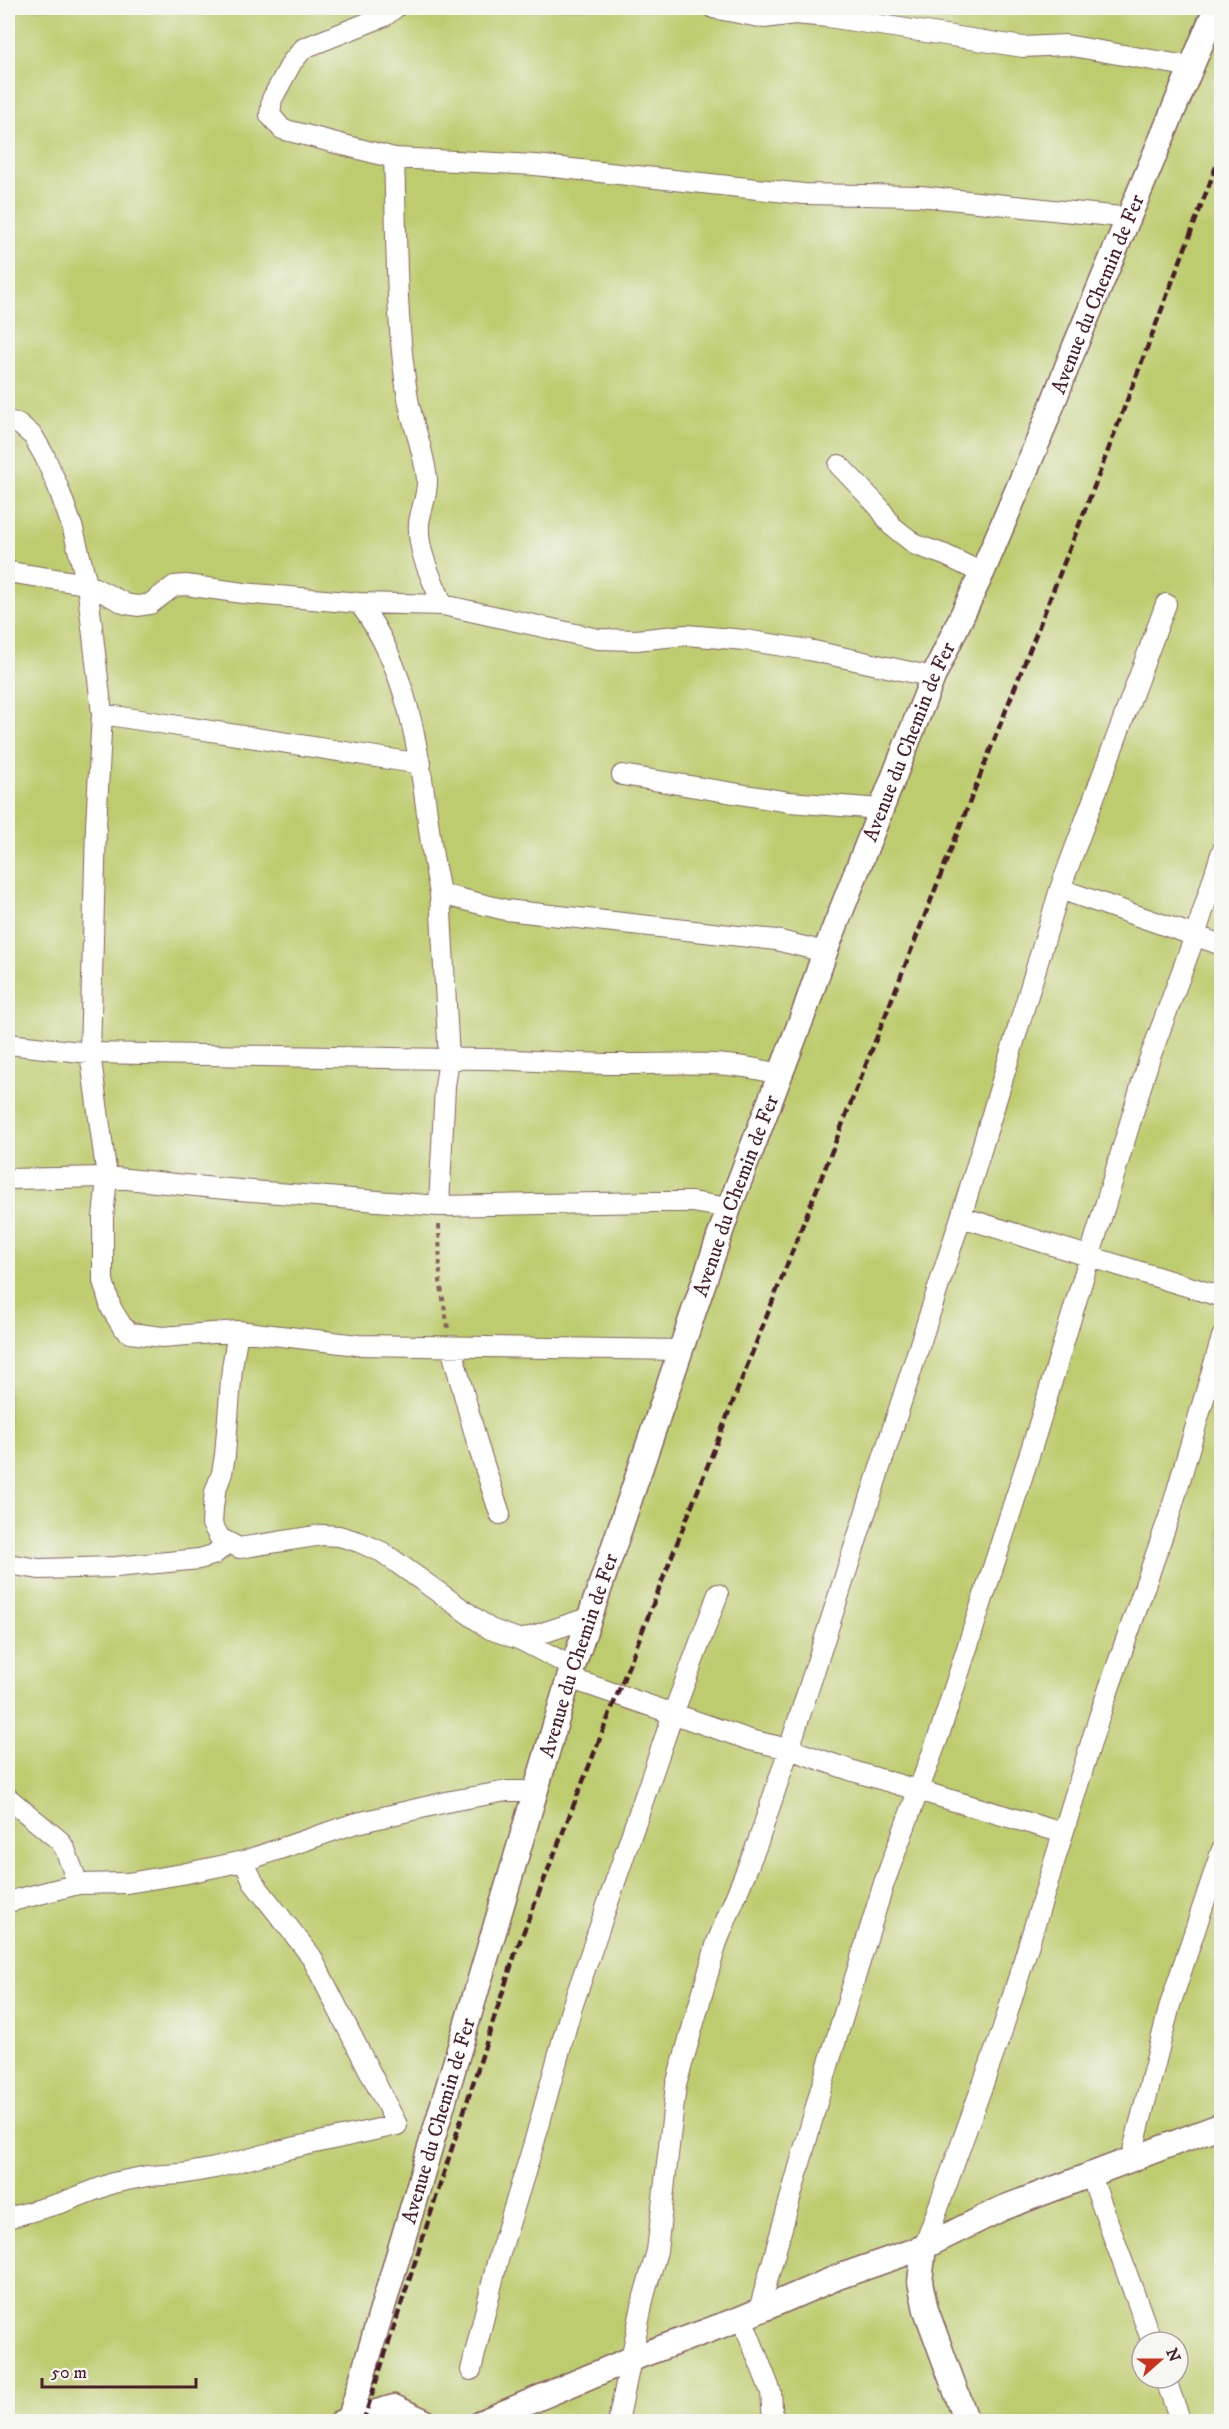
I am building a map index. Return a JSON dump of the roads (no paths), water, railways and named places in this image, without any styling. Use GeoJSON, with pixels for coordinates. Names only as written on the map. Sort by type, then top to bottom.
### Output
{"type":"FeatureCollection","features":[{"type":"Feature","properties":{"kind":"street"},"geometry":{"type":"LineString","coordinates":[[395,8],[385,16],[304,48],[292,62],[272,99],[270,116],[282,129],[394,158],[535,165],[804,194],[920,196],[1130,218]]}},
{"type":"Feature","properties":{"kind":"street"},"geometry":{"type":"LineString","coordinates":[[712,8],[764,18],[795,14],[828,17],[1023,47],[1066,45],[1192,67]]}},
{"type":"Feature","properties":{"kind":"street","name":"Avenue du Chemin de Fer"},"geometry":{"type":"LineString","coordinates":[[346,2420],[571,1673],[729,1208],[825,952],[933,677],[982,573],[1216,8]]}},
{"type":"Feature","properties":{"kind":"street"},"geometry":{"type":"LineString","coordinates":[[394,158],[398,313],[408,400],[427,480],[426,495],[419,521],[419,538],[423,558],[443,605]]}},
{"type":"Feature","properties":{"kind":"street"},"geometry":{"type":"LineString","coordinates":[[8,421],[19,424],[33,436],[45,457],[73,529],[87,584],[102,714],[96,826],[90,1053],[107,1177],[104,1218],[104,1281],[111,1308],[122,1326],[130,1333],[162,1336],[238,1331],[358,1345],[680,1350]]}},
{"type":"Feature","properties":{"kind":"street"},"geometry":{"type":"LineString","coordinates":[[840,465],[879,507],[892,526],[916,545],[945,555],[982,573]]}},
{"type":"Feature","properties":{"kind":"street"},"geometry":{"type":"LineString","coordinates":[[8,572],[87,584],[126,603],[138,606],[150,604],[174,586],[186,585],[243,593],[359,603],[443,605],[598,639],[636,640],[686,635],[745,640],[809,650],[933,677]]}},
{"type":"Feature","properties":{"kind":"street"},"geometry":{"type":"LineString","coordinates":[[359,603],[371,618],[410,709],[421,764],[440,894],[449,1059],[445,1086],[439,1206]]}},
{"type":"Feature","properties":{"kind":"street"},"geometry":{"type":"LineString","coordinates":[[618,2421],[644,2296],[657,2251],[676,2085],[717,1942],[758,1842],[789,1749],[961,1217],[1060,889],[1166,604]]}},
{"type":"Feature","properties":{"kind":"street"},"geometry":{"type":"LineString","coordinates":[[102,714],[421,764]]}},
{"type":"Feature","properties":{"kind":"street"},"geometry":{"type":"LineString","coordinates":[[622,775],[789,802],[881,809]]}},
{"type":"Feature","properties":{"kind":"street"},"geometry":{"type":"LineString","coordinates":[[773,2421],[771,2392],[751,2314],[884,1883],[943,1724],[1090,1258],[1149,1060],[1195,936],[1221,851]]}},
{"type":"Feature","properties":{"kind":"street"},"geometry":{"type":"LineString","coordinates":[[1060,889],[1221,945]]}},
{"type":"Feature","properties":{"kind":"street"},"geometry":{"type":"LineString","coordinates":[[440,894],[506,910],[776,940],[825,952]]}},
{"type":"Feature","properties":{"kind":"street"},"geometry":{"type":"LineString","coordinates":[[8,1044],[90,1053],[449,1059],[612,1065],[723,1064],[758,1068],[780,1075]]}},
{"type":"Feature","properties":{"kind":"street"},"geometry":{"type":"LineString","coordinates":[[8,1179],[107,1177],[439,1206],[692,1202],[729,1208]]}},
{"type":"Feature","properties":{"kind":"street"},"geometry":{"type":"LineString","coordinates":[[961,1217],[1221,1297]]}},
{"type":"Feature","properties":{"kind":"street"},"geometry":{"type":"LineString","coordinates":[[238,1331],[232,1368],[225,1455],[222,1473],[215,1492],[212,1524],[220,1538],[227,1544],[240,1548],[322,1535],[339,1536],[359,1542],[382,1552],[490,1629],[521,1640],[571,1673],[673,1714],[750,1740],[789,1749],[856,1772],[1063,1833]]}},
{"type":"Feature","properties":{"kind":"street"},"geometry":{"type":"LineString","coordinates":[[967,2421],[926,2310],[921,2282],[924,2247],[1001,2034],[1100,1717],[1170,1514],[1221,1338]]}},
{"type":"Feature","properties":{"kind":"street"},"geometry":{"type":"LineString","coordinates":[[451,1347],[478,1446],[500,1514]]}},
{"type":"Feature","properties":{"kind":"street"},"geometry":{"type":"LineString","coordinates":[[8,1564],[39,1569],[116,1568],[199,1559],[213,1555],[227,1544]]}},
{"type":"Feature","properties":{"kind":"street"},"geometry":{"type":"LineString","coordinates":[[471,2370],[497,2263],[534,2143],[571,2010],[673,1714],[718,1594]]}},
{"type":"Feature","properties":{"kind":"street"},"geometry":{"type":"LineString","coordinates":[[521,1640],[591,1617]]}},
{"type":"Feature","properties":{"kind":"street"},"geometry":{"type":"LineString","coordinates":[[8,1902],[78,1884],[127,1882],[182,1874],[244,1861],[353,1824],[451,1801],[507,1791],[536,1791]]}},
{"type":"Feature","properties":{"kind":"street"},"geometry":{"type":"LineString","coordinates":[[8,1798],[60,1841],[78,1884]]}},
{"type":"Feature","properties":{"kind":"street"},"geometry":{"type":"LineString","coordinates":[[1131,2158],[1170,2005],[1221,1849]]}},
{"type":"Feature","properties":{"kind":"street"},"geometry":{"type":"LineString","coordinates":[[8,2218],[61,2204],[113,2183],[147,2176],[182,2174],[215,2168],[278,2151],[397,2125],[312,1956],[253,1882],[244,1861]]}},
{"type":"Feature","properties":{"kind":"street"},"geometry":{"type":"LineString","coordinates":[[482,2421],[838,2277],[924,2247],[1003,2208],[1221,2125]]}},
{"type":"Feature","properties":{"kind":"street"},"geometry":{"type":"LineString","coordinates":[[1090,2174],[1148,2330]]}},
{"type":"Feature","properties":{"kind":"street"},"geometry":{"type":"LineString","coordinates":[[1169,2390],[1181,2421]]}},
{"type":"Feature","properties":{"kind":"street"},"geometry":{"type":"LineString","coordinates":[[346,2420],[394,2407],[426,2421]]}},
{"type":"Feature","properties":{"kind":"railway"},"geometry":{"type":"LineString","coordinates":[[363,2422],[516,1951],[1096,482],[1222,151]]}}]}
